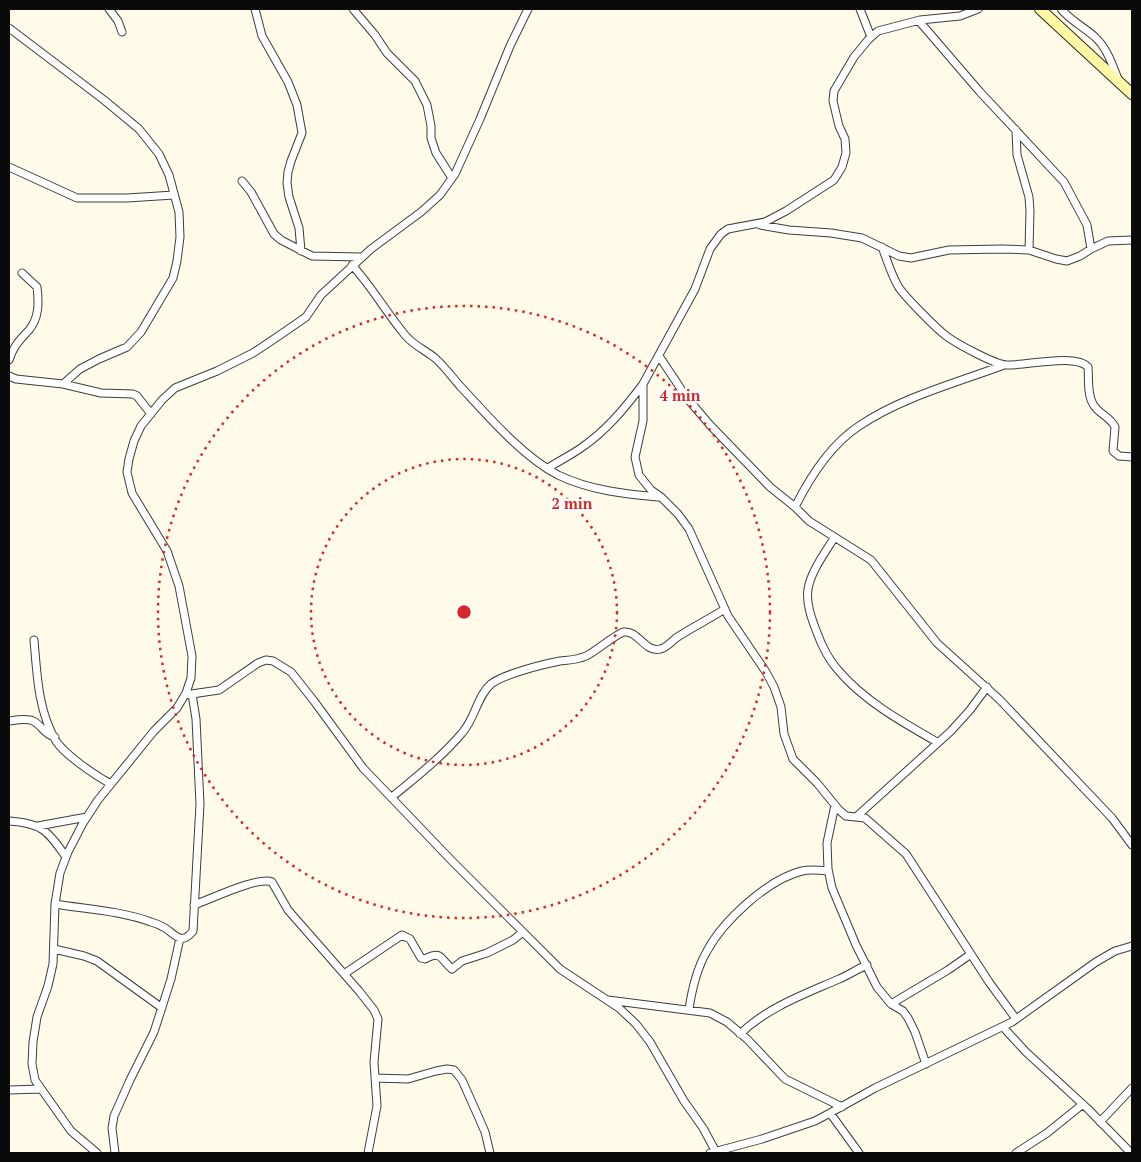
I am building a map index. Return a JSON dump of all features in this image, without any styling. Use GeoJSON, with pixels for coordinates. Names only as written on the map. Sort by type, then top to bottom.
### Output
{"type":"FeatureCollection","features":[{"type":"Feature","properties":{"kind":"main road"},"geometry":{"type":"LineString","coordinates":[[1040,9],[1132,94]]}},
{"type":"Feature","properties":{"kind":"street"},"geometry":{"type":"LineString","coordinates":[[109,9],[118,21],[122,32]]}},
{"type":"Feature","properties":{"kind":"street"},"geometry":{"type":"LineString","coordinates":[[254,9],[262,36],[288,82],[297,105],[302,134],[291,160],[287,183],[289,198],[299,228],[301,251]]}},
{"type":"Feature","properties":{"kind":"street"},"geometry":{"type":"LineString","coordinates":[[353,9],[387,52],[415,81],[427,105],[431,138],[436,153],[452,178]]}},
{"type":"Feature","properties":{"kind":"street"},"geometry":{"type":"LineString","coordinates":[[55,904],[141,918],[166,929],[174,937],[188,937],[193,931],[200,804],[196,719],[188,695],[192,656],[180,586],[166,551],[132,493],[127,472],[134,440],[140,426],[175,388],[217,371],[253,353],[306,317],[321,295],[352,265],[422,212],[440,195],[452,178],[480,119],[510,46],[528,9]]}},
{"type":"Feature","properties":{"kind":"street"},"geometry":{"type":"LineString","coordinates":[[860,9],[871,37]]}},
{"type":"Feature","properties":{"kind":"street"},"geometry":{"type":"LineString","coordinates":[[548,468],[582,447],[628,405],[659,356],[695,288],[710,249],[721,234],[728,229],[758,224],[786,211],[834,180],[842,167],[846,153],[845,138],[833,101],[834,91],[854,57],[871,37],[878,31],[919,21],[960,16],[978,9]]}},
{"type":"Feature","properties":{"kind":"street"},"geometry":{"type":"LineString","coordinates":[[1062,9],[1069,18],[1095,37],[1104,47],[1119,81]]}},
{"type":"Feature","properties":{"kind":"street"},"geometry":{"type":"LineString","coordinates":[[919,21],[974,86],[1064,182],[1087,225],[1091,249]]}},
{"type":"Feature","properties":{"kind":"street"},"geometry":{"type":"LineString","coordinates":[[9,28],[139,129],[159,154],[169,175],[179,212],[180,237],[173,278],[141,332],[127,347],[80,369],[63,384]]}},
{"type":"Feature","properties":{"kind":"street"},"geometry":{"type":"LineString","coordinates":[[1016,129],[1017,155],[1029,197],[1029,250]]}},
{"type":"Feature","properties":{"kind":"street"},"geometry":{"type":"LineString","coordinates":[[9,167],[77,198],[127,198],[174,195]]}},
{"type":"Feature","properties":{"kind":"street"},"geometry":{"type":"LineString","coordinates":[[242,181],[251,192],[274,234],[281,240],[312,256],[361,257]]}},
{"type":"Feature","properties":{"kind":"street"},"geometry":{"type":"LineString","coordinates":[[758,224],[789,230],[831,233],[862,238],[899,256],[911,258],[949,250],[1029,250],[1067,261],[1108,241],[1132,240]]}},
{"type":"Feature","properties":{"kind":"street"},"geometry":{"type":"LineString","coordinates":[[882,247],[898,287],[946,336],[986,358],[1004,365]]}},
{"type":"Feature","properties":{"kind":"street"},"geometry":{"type":"LineString","coordinates":[[352,265],[406,337],[435,358],[510,437],[534,458],[558,474],[579,484],[603,490],[660,497]]}},
{"type":"Feature","properties":{"kind":"street"},"geometry":{"type":"LineString","coordinates":[[9,360],[15,344],[29,330],[37,313],[39,301],[37,287],[22,273]]}},
{"type":"Feature","properties":{"kind":"street"},"geometry":{"type":"LineString","coordinates":[[659,356],[687,398],[710,425],[770,487],[809,521],[871,560],[936,643],[987,687],[1112,818],[1132,845]]}},
{"type":"Feature","properties":{"kind":"street"},"geometry":{"type":"LineString","coordinates":[[795,507],[809,478],[839,442],[858,426],[916,397],[1004,365],[1049,361],[1077,361],[1084,364],[1088,367],[1090,399],[1100,413],[1107,417],[1115,427],[1113,451],[1119,456],[1132,457]]}},
{"type":"Feature","properties":{"kind":"street"},"geometry":{"type":"LineString","coordinates":[[9,376],[16,379],[63,384],[101,393],[133,394],[137,396],[150,414]]}},
{"type":"Feature","properties":{"kind":"street"},"geometry":{"type":"LineString","coordinates":[[643,384],[642,422],[635,456],[639,475],[651,490],[678,514],[689,529],[725,609],[774,687],[781,707],[784,734],[793,759],[846,816],[865,818],[906,854],[1016,1019]]}},
{"type":"Feature","properties":{"kind":"street"},"geometry":{"type":"LineString","coordinates":[[834,538],[812,576],[808,589],[811,618],[822,646],[836,669],[853,686],[908,726],[937,742]]}},
{"type":"Feature","properties":{"kind":"street"},"geometry":{"type":"LineString","coordinates":[[392,797],[463,732],[475,714],[481,697],[491,685],[500,680],[544,665],[585,657],[625,631],[650,648],[662,649],[725,609]]}},
{"type":"Feature","properties":{"kind":"street"},"geometry":{"type":"LineString","coordinates":[[34,640],[39,694],[56,742],[93,774],[111,784]]}},
{"type":"Feature","properties":{"kind":"street"},"geometry":{"type":"LineString","coordinates":[[97,1153],[72,1131],[41,1089],[35,1080],[32,1064],[32,1042],[37,1017],[48,986],[54,949],[55,904],[60,873],[66,857],[87,817],[154,731],[188,695],[219,690],[258,663],[266,660],[281,665],[291,672],[363,768],[452,861],[560,969],[607,1000],[636,1024],[650,1042],[684,1101],[717,1152],[814,1121],[875,1088],[1003,1027],[1096,962],[1115,951],[1132,946]]}},
{"type":"Feature","properties":{"kind":"street"},"geometry":{"type":"LineString","coordinates":[[856,817],[951,731],[987,687]]}},
{"type":"Feature","properties":{"kind":"street"},"geometry":{"type":"LineString","coordinates":[[9,721],[35,721],[49,736],[55,737]]}},
{"type":"Feature","properties":{"kind":"street"},"geometry":{"type":"LineString","coordinates":[[835,805],[827,843],[828,871],[835,897],[877,986],[890,1004],[903,1011],[908,1018],[926,1064]]}},
{"type":"Feature","properties":{"kind":"street"},"geometry":{"type":"LineString","coordinates":[[38,826],[87,817]]}},
{"type":"Feature","properties":{"kind":"street"},"geometry":{"type":"LineString","coordinates":[[9,821],[31,823],[38,826],[52,838],[66,857]]}},
{"type":"Feature","properties":{"kind":"street"},"geometry":{"type":"LineString","coordinates":[[689,1009],[693,985],[705,952],[727,922],[766,888],[792,874],[802,871],[828,871]]}},
{"type":"Feature","properties":{"kind":"street"},"geometry":{"type":"LineString","coordinates":[[194,905],[263,881],[272,882],[288,910],[374,1010],[378,1019],[374,1062],[376,1106],[368,1153]]}},
{"type":"Feature","properties":{"kind":"street"},"geometry":{"type":"LineString","coordinates":[[344,974],[402,935],[410,939],[421,958],[425,959],[432,955],[439,955],[452,969],[462,962],[487,953],[513,940],[523,932]]}},
{"type":"Feature","properties":{"kind":"street"},"geometry":{"type":"LineString","coordinates":[[116,1153],[112,1128],[114,1116],[154,1032],[170,980],[180,938]]}},
{"type":"Feature","properties":{"kind":"street"},"geometry":{"type":"LineString","coordinates":[[54,949],[97,961],[162,1008]]}},
{"type":"Feature","properties":{"kind":"street"},"geometry":{"type":"LineString","coordinates":[[890,1004],[948,970],[971,954]]}},
{"type":"Feature","properties":{"kind":"street"},"geometry":{"type":"LineString","coordinates":[[740,1034],[749,1025],[803,994],[867,965]]}},
{"type":"Feature","properties":{"kind":"street"},"geometry":{"type":"LineString","coordinates":[[607,1000],[710,1013],[727,1022],[785,1079],[842,1107]]}},
{"type":"Feature","properties":{"kind":"street"},"geometry":{"type":"LineString","coordinates":[[1003,1027],[1026,1052],[1083,1104],[1131,1153]]}},
{"type":"Feature","properties":{"kind":"street"},"geometry":{"type":"LineString","coordinates":[[375,1078],[408,1079],[436,1070],[454,1070],[462,1080],[485,1132],[490,1153]]}},
{"type":"Feature","properties":{"kind":"street"},"geometry":{"type":"LineString","coordinates":[[1100,1122],[1132,1088]]}},
{"type":"Feature","properties":{"kind":"street"},"geometry":{"type":"LineString","coordinates":[[9,1090],[41,1089]]}},
{"type":"Feature","properties":{"kind":"street"},"geometry":{"type":"LineString","coordinates":[[1016,1153],[1047,1133],[1083,1104]]}},
{"type":"Feature","properties":{"kind":"street"},"geometry":{"type":"LineString","coordinates":[[830,1113],[858,1153]]}}]}
